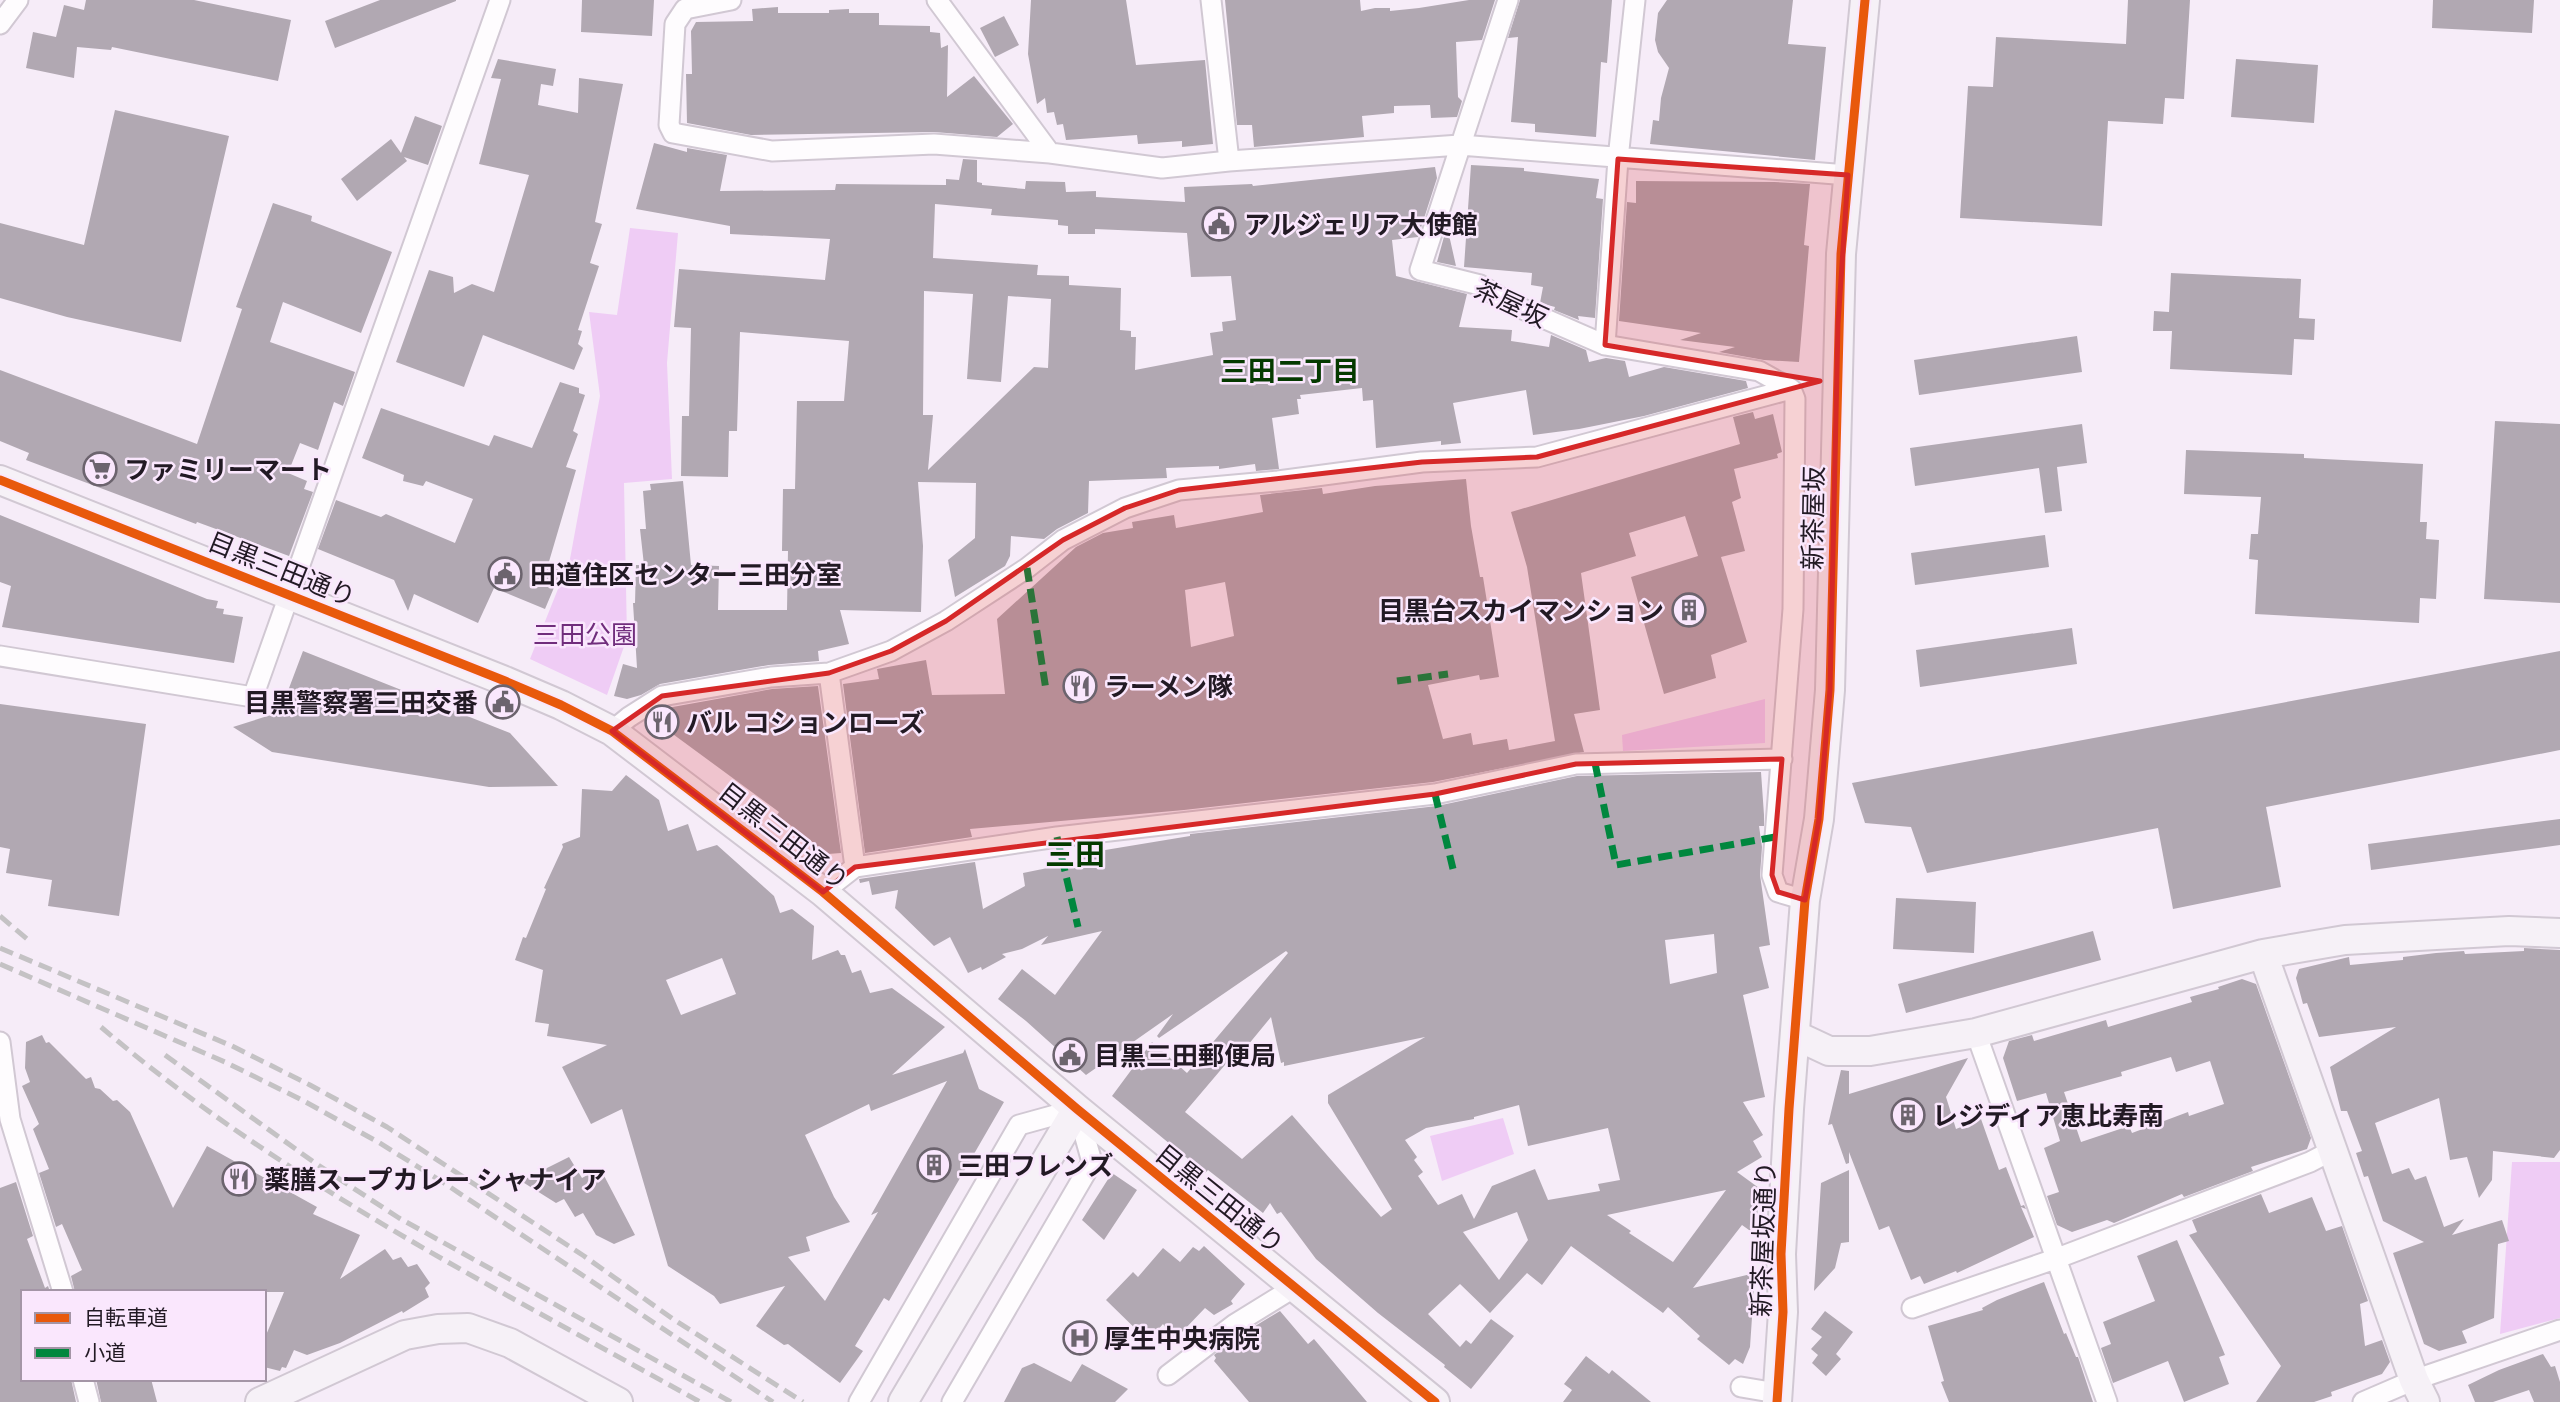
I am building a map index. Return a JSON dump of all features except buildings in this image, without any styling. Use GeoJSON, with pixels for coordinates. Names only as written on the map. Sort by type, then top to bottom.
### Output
{"type":"FeatureCollection","features":[{"type":"Feature","properties":{"kind":"street"},"geometry":{"type":"LineString","coordinates":[[0,24],[18,0]]}},
{"type":"Feature","properties":{"kind":"street"},"geometry":{"type":"LineString","coordinates":[[0,656],[253,697],[500,0]]}},
{"type":"Feature","properties":{"kind":"street"},"geometry":{"type":"LineString","coordinates":[[731,0],[685,9],[675,24],[669,125],[673,133],[772,151],[934,144],[1050,153],[1162,168],[1460,145],[1848,175]]}},
{"type":"Feature","properties":{"kind":"street"},"geometry":{"type":"LineString","coordinates":[[937,0],[1050,153]]}},
{"type":"Feature","properties":{"kind":"street"},"geometry":{"type":"LineString","coordinates":[[1211,0],[1228,161]]}},
{"type":"Feature","properties":{"kind":"street","name":"茶屋坂"},"geometry":{"type":"LineString","coordinates":[[1508,0],[1420,270],[1480,285],[1511,304],[1605,345],[1759,371],[1791,389]]}},
{"type":"Feature","properties":{"kind":"street"},"geometry":{"type":"LineString","coordinates":[[1605,345],[1618,159],[1635,0]]}},
{"type":"Feature","properties":{"kind":"street","name":"新茶屋坂"},"geometry":{"type":"LineString","coordinates":[[1797,1036],[1805,900],[1819,819],[1830,690],[1838,324],[1848,175],[1865,0]]}},
{"type":"Feature","properties":{"kind":"street"},"geometry":{"type":"LineString","coordinates":[[612,731],[662,696],[771,677],[829,673],[891,651],[946,621],[1027,568],[1063,540],[1125,508],[1179,490],[1278,481],[1422,462],[1537,457],[1791,389],[1795,399],[1793,609],[1772,875],[1778,892],[1805,900]]}},
{"type":"Feature","properties":{"kind":"street","name":"目黒三田通り"},"geometry":{"type":"LineString","coordinates":[[0,480],[505,681],[612,731],[823,892],[1077,1109],[1435,1402]]}},
{"type":"Feature","properties":{"kind":"street"},"geometry":{"type":"LineString","coordinates":[[829,673],[855,867]]}},
{"type":"Feature","properties":{"kind":"street"},"geometry":{"type":"LineString","coordinates":[[823,892],[855,867],[1057,838],[1435,794],[1576,764],[1782,759]]}},
{"type":"Feature","properties":{"kind":"street"},"geometry":{"type":"LineString","coordinates":[[1797,1036],[1829,1051],[1870,1051],[1976,1032],[2263,954],[2345,940],[2510,931],[2560,933]]}},
{"type":"Feature","properties":{"kind":"street"},"geometry":{"type":"LineString","coordinates":[[2263,954],[2420,1391]]}},
{"type":"Feature","properties":{"kind":"street"},"geometry":{"type":"LineString","coordinates":[[1976,1032],[2107,1402]]}},
{"type":"Feature","properties":{"kind":"street","name":"新茶屋坂通り"},"geometry":{"type":"LineString","coordinates":[[1777,1397],[1783,1312],[1781,1254],[1789,1109],[1797,1036]]}},
{"type":"Feature","properties":{"kind":"street"},"geometry":{"type":"LineString","coordinates":[[0,1042],[10,1119],[62,1290]]}},
{"type":"Feature","properties":{"kind":"street"},"geometry":{"type":"LineString","coordinates":[[903,1402],[1077,1109]]}},
{"type":"Feature","properties":{"kind":"street"},"geometry":{"type":"LineString","coordinates":[[859,1402],[1019,1125],[1077,1109]]}},
{"type":"Feature","properties":{"kind":"street"},"geometry":{"type":"LineString","coordinates":[[951,1402],[1092,1162],[1077,1109]]}},
{"type":"Feature","properties":{"kind":"street"},"geometry":{"type":"LineString","coordinates":[[1912,1308],[2055,1259],[2310,1163],[2333,1150]]}},
{"type":"Feature","properties":{"kind":"street"},"geometry":{"type":"LineString","coordinates":[[1168,1375],[1235,1324],[1268,1306],[1294,1287]]}},
{"type":"Feature","properties":{"kind":"street"},"geometry":{"type":"LineString","coordinates":[[260,1402],[405,1335],[438,1329],[468,1328],[510,1343],[618,1402]]}},
{"type":"Feature","properties":{"kind":"street"},"geometry":{"type":"LineString","coordinates":[[2363,1402],[2420,1391],[2560,1330]]}},
{"type":"Feature","properties":{"kind":"street"},"geometry":{"type":"LineString","coordinates":[[84,1381],[89,1402]]}},
{"type":"Feature","properties":{"kind":"street"},"geometry":{"type":"LineString","coordinates":[[1741,1387],[1777,1397]]}},
{"type":"Feature","properties":{"kind":"highlighted area"},"geometry":{"type":"Polygon","coordinates":[[[1618,159],[1848,175],[1838,324],[1830,690],[1819,819],[1805,900],[1778,892],[1772,875],[1782,759],[1576,764],[1435,794],[855,867],[823,892],[612,731],[662,696],[829,673],[891,651],[946,621],[1063,540],[1125,508],[1179,490],[1422,462],[1537,457],[1820,381],[1605,345],[1618,159]]]}},
{"type":"Feature","properties":{"kind":"green space","name":"三田公園"},"geometry":{"type":"Polygon","coordinates":[[[630,228],[678,233],[667,363],[672,479],[624,483],[627,638],[607,695],[530,659],[570,559],[600,396],[589,312],[617,315],[630,228]]]}},
{"type":"Feature","properties":{"kind":"green space"},"geometry":{"type":"Polygon","coordinates":[[[1765,699],[1765,743],[1623,751],[1622,735],[1765,699]]]}},
{"type":"Feature","properties":{"kind":"green space"},"geometry":{"type":"Polygon","coordinates":[[[1503,1118],[1514,1154],[1442,1181],[1430,1136],[1503,1118]]]}},
{"type":"Feature","properties":{"kind":"green space"},"geometry":{"type":"Polygon","coordinates":[[[2512,1162],[2560,1162],[2560,1318],[2500,1334],[2512,1162]]]}},
{"type":"Feature","properties":{"kind":"railway"},"geometry":{"type":"LineString","coordinates":[[0,916],[27,939]]}},
{"type":"Feature","properties":{"kind":"railway"},"geometry":{"type":"LineString","coordinates":[[0,948],[232,1046],[387,1127],[584,1256],[673,1319],[803,1402]]}},
{"type":"Feature","properties":{"kind":"railway"},"geometry":{"type":"LineString","coordinates":[[0,964],[225,1062],[378,1142],[773,1402]]}},
{"type":"Feature","properties":{"kind":"railway"},"geometry":{"type":"LineString","coordinates":[[101,1027],[170,1083],[316,1183],[468,1273],[700,1402]]}},
{"type":"Feature","properties":{"kind":"railway"},"geometry":{"type":"LineString","coordinates":[[165,1055],[315,1163],[399,1218],[731,1402]]}},
{"type":"Feature","properties":{"kind":"marked path"},"geometry":{"type":"LineString","coordinates":[[1027,568],[1046,690]]}},
{"type":"Feature","properties":{"kind":"marked path"},"geometry":{"type":"LineString","coordinates":[[1397,681],[1448,674]]}},
{"type":"Feature","properties":{"kind":"marked path"},"geometry":{"type":"LineString","coordinates":[[1595,763],[1616,865],[1775,837]]}},
{"type":"Feature","properties":{"kind":"marked path"},"geometry":{"type":"LineString","coordinates":[[1435,794],[1454,873]]}},
{"type":"Feature","properties":{"kind":"marked path"},"geometry":{"type":"LineString","coordinates":[[1057,837],[1078,927]]}},
{"type":"Feature","properties":{"kind":"cycle path"},"geometry":{"type":"LineString","coordinates":[[1777,1402],[1783,1312],[1781,1254],[1789,1109],[1805,900],[1819,819],[1830,690],[1841,254],[1865,0]]}},
{"type":"Feature","properties":{"kind":"cycle path"},"geometry":{"type":"LineString","coordinates":[[0,480],[505,681],[612,731],[823,892],[1077,1109],[1435,1402]]}},
{"type":"Feature","properties":{"kind":"place","name":"アルジェリア大使館"},"geometry":{"type":"Point","coordinates":[1219,224]}},
{"type":"Feature","properties":{"kind":"place","name":"ファミリーマート"},"geometry":{"type":"Point","coordinates":[100,469]}},
{"type":"Feature","properties":{"kind":"place","name":"田道住区センター三田分室"},"geometry":{"type":"Point","coordinates":[505,574]}},
{"type":"Feature","properties":{"kind":"place","name":"目黒台スカイマンション"},"geometry":{"type":"Point","coordinates":[1689,610]}},
{"type":"Feature","properties":{"kind":"place","name":"ラーメン隊"},"geometry":{"type":"Point","coordinates":[1080,686]}},
{"type":"Feature","properties":{"kind":"place","name":"目黒警察署三田交番"},"geometry":{"type":"Point","coordinates":[503,702]}},
{"type":"Feature","properties":{"kind":"place","name":"バル コションローズ"},"geometry":{"type":"Point","coordinates":[662,722]}},
{"type":"Feature","properties":{"kind":"place","name":"目黒三田郵便局"},"geometry":{"type":"Point","coordinates":[1070,1055]}},
{"type":"Feature","properties":{"kind":"place","name":"レジディア恵比寿南"},"geometry":{"type":"Point","coordinates":[1908,1115]}},
{"type":"Feature","properties":{"kind":"place","name":"三田フレンズ"},"geometry":{"type":"Point","coordinates":[934,1165]}},
{"type":"Feature","properties":{"kind":"place","name":"薬膳スープカレー シャナイア"},"geometry":{"type":"Point","coordinates":[239,1179]}},
{"type":"Feature","properties":{"kind":"place","name":"厚生中央病院"},"geometry":{"type":"Point","coordinates":[1080,1338]}},
{"type":"Feature","properties":{"kind":"district","name":"三田二丁目"},"geometry":{"type":"Point","coordinates":[1290,370]}},
{"type":"Feature","properties":{"kind":"district","name":"三田"},"geometry":{"type":"Point","coordinates":[1075,854]}}]}
